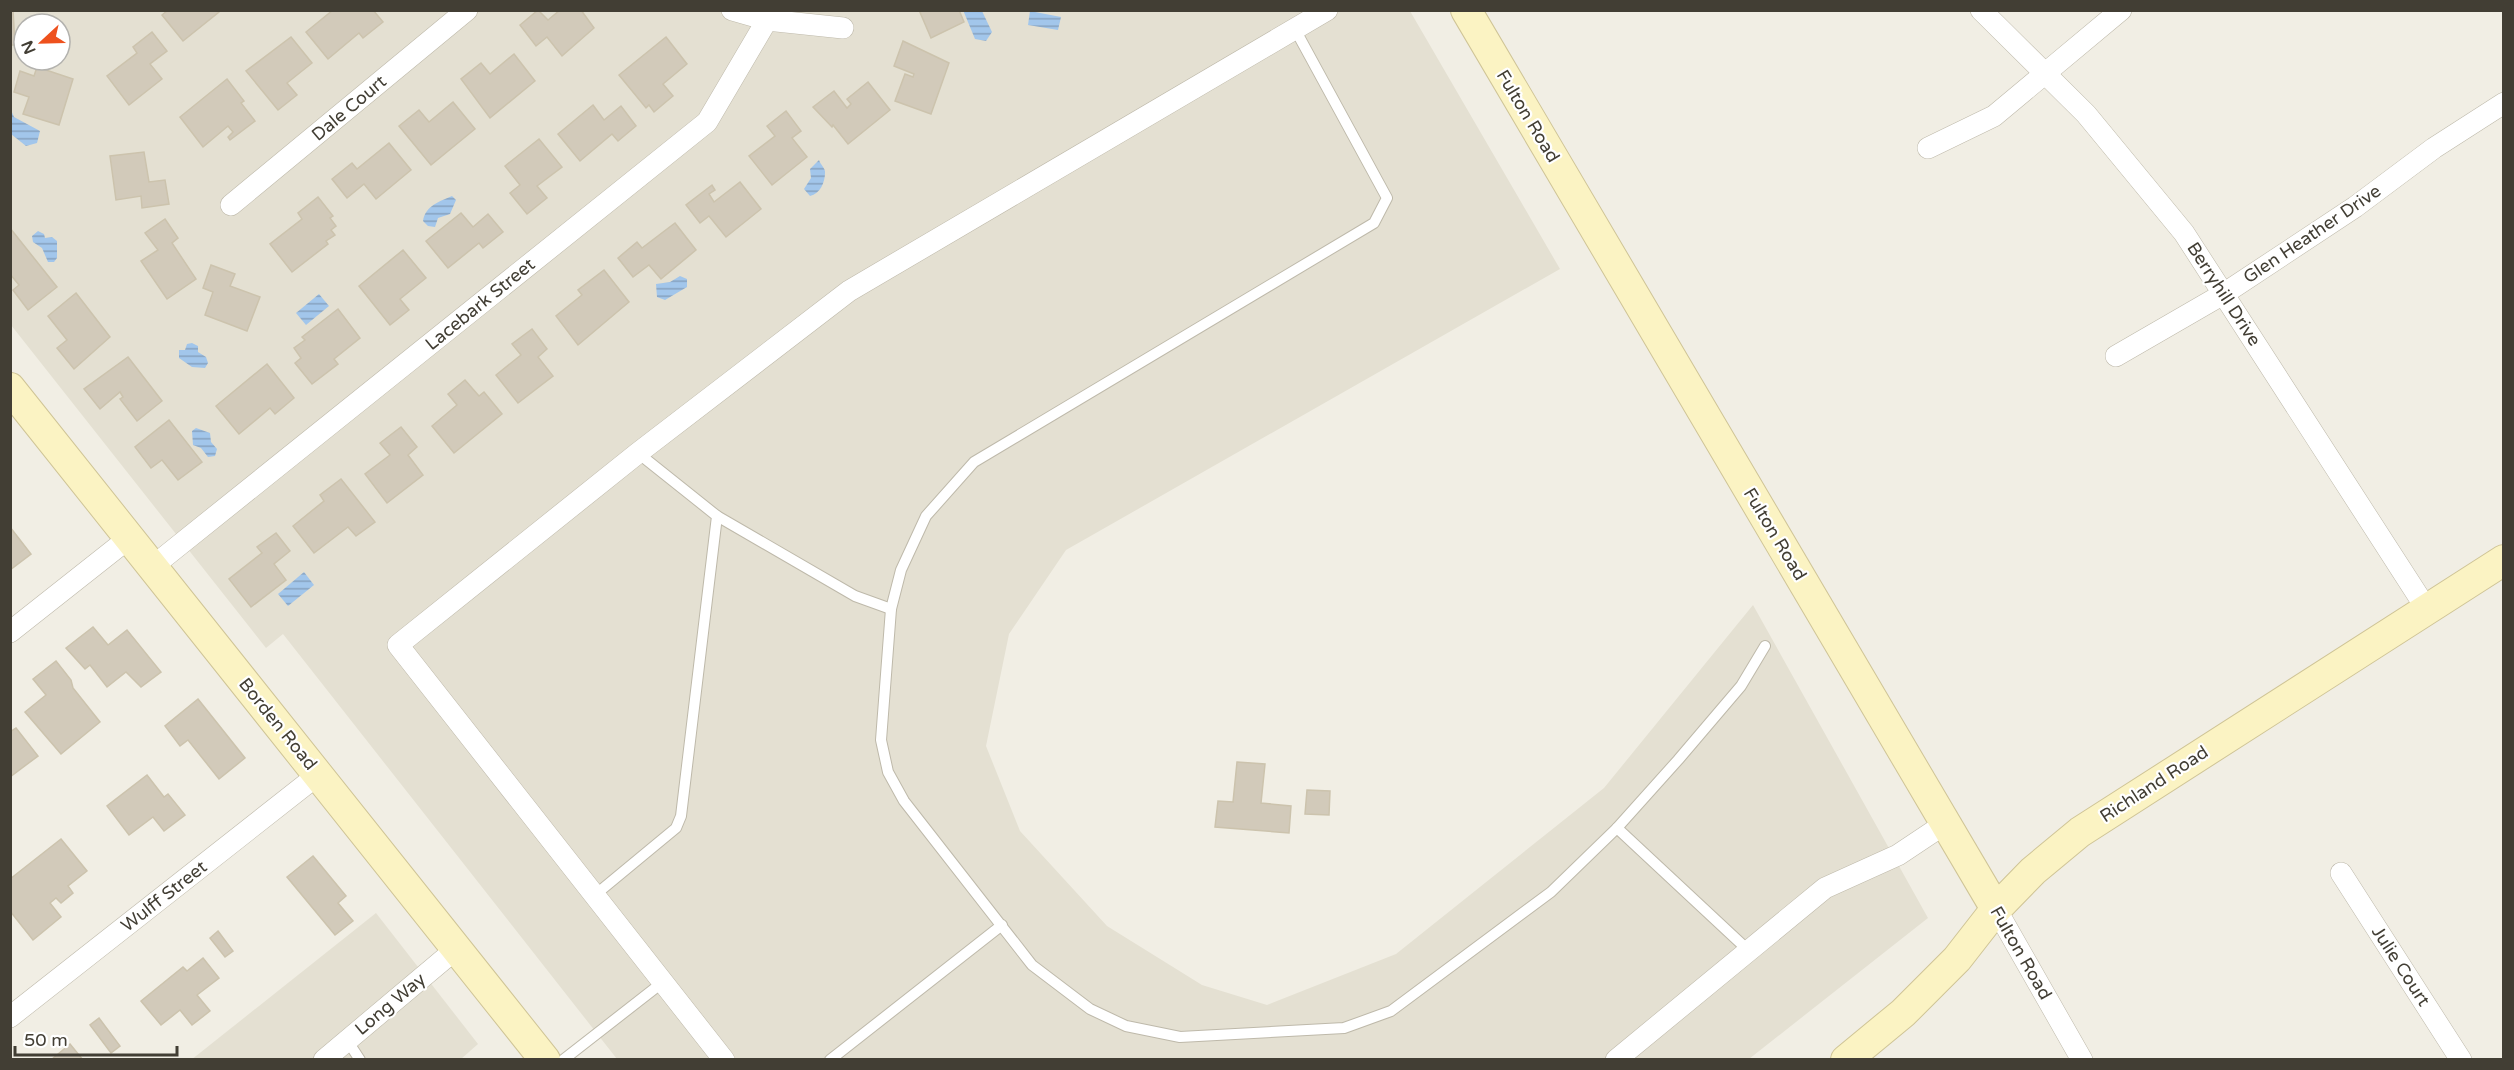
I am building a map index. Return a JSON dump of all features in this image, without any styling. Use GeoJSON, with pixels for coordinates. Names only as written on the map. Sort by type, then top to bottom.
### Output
{"type":"FeatureCollection","features":[{"type":"Feature","properties":{"kind":"street","name":"Dale Court"},"geometry":{"type":"LineString","coordinates":[[231,205],[467,10]]}},
{"type":"Feature","properties":{"kind":"street"},"geometry":{"type":"LineString","coordinates":[[732,10],[843,28]]}},
{"type":"Feature","properties":{"kind":"street"},"geometry":{"type":"LineString","coordinates":[[724,1059],[398,645],[638,453],[849,291],[1296,31],[1327,10]]}},
{"type":"Feature","properties":{"kind":"street","name":"Fulton Road"},"geometry":{"type":"LineString","coordinates":[[1466,10],[1946,823],[2082,1059]]}},
{"type":"Feature","properties":{"kind":"street","name":"Berryhill Drive"},"geometry":{"type":"LineString","coordinates":[[1981,10],[2086,114],[2184,233],[2426,608]]}},
{"type":"Feature","properties":{"kind":"street"},"geometry":{"type":"LineString","coordinates":[[1928,148],[1994,116],[2121,10]]}},
{"type":"Feature","properties":{"kind":"street","name":"Lacebark Street"},"geometry":{"type":"LineString","coordinates":[[152,567],[706,122],[769,15]]}},
{"type":"Feature","properties":{"kind":"street","name":"Glen Heather Drive"},"geometry":{"type":"LineString","coordinates":[[2116,356],[2224,293],[2355,207],[2434,148],[2504,103]]}},
{"type":"Feature","properties":{"kind":"street","name":"Borden Road"},"geometry":{"type":"LineString","coordinates":[[10,388],[545,1059]]}},
{"type":"Feature","properties":{"kind":"street"},"geometry":{"type":"LineString","coordinates":[[10,632],[129,538]]}},
{"type":"Feature","properties":{"kind":"street","name":"Richland Road"},"geometry":{"type":"LineString","coordinates":[[1845,1059],[1904,1013],[1957,959],[1996,909],[2033,871],[2079,832],[2504,560]]}},
{"type":"Feature","properties":{"kind":"street","name":"Wulff Street"},"geometry":{"type":"LineString","coordinates":[[10,1017],[319,774]]}},
{"type":"Feature","properties":{"kind":"street"},"geometry":{"type":"LineString","coordinates":[[1616,1059],[1825,888],[1898,855],[1946,823]]}},
{"type":"Feature","properties":{"kind":"street","name":"Julie Court"},"geometry":{"type":"LineString","coordinates":[[2341,873],[2461,1059]]}},
{"type":"Feature","properties":{"kind":"street","name":"Long Way"},"geometry":{"type":"LineString","coordinates":[[324,1059],[456,949]]}},
{"type":"Feature","properties":{"kind":"lane"},"geometry":{"type":"LineString","coordinates":[[1296,31],[1387,198],[1374,223],[974,462],[926,516],[901,570],[891,609],[881,740],[888,772],[904,801],[1032,965],[1090,1009],[1126,1026],[1180,1037],[1344,1028],[1391,1011],[1551,892],[1617,828],[1741,686],[1765,646]]}},
{"type":"Feature","properties":{"kind":"lane"},"geometry":{"type":"LineString","coordinates":[[638,453],[717,516],[855,596],[891,609]]}},
{"type":"Feature","properties":{"kind":"lane"},"geometry":{"type":"LineString","coordinates":[[595,896],[676,828],[681,816],[717,516]]}},
{"type":"Feature","properties":{"kind":"lane"},"geometry":{"type":"LineString","coordinates":[[1617,828],[1749,951]]}},
{"type":"Feature","properties":{"kind":"lane"},"geometry":{"type":"LineString","coordinates":[[830,1059],[1002,925]]}},
{"type":"Feature","properties":{"kind":"lane"},"geometry":{"type":"LineString","coordinates":[[562,1059],[663,982]]}},
{"type":"Feature","properties":{"kind":"lane"},"geometry":{"type":"LineString","coordinates":[[347,1040],[360,1059]]}},
{"type":"Feature","properties":{"kind":"shaded area"},"geometry":{"type":"Polygon","coordinates":[[[11,11],[1410,11],[1560,269],[1066,550],[1009,634],[986,746],[1020,831],[1107,926],[1202,985],[1267,1005],[1396,954],[1604,788],[1753,605],[1928,918],[1749,1059],[617,1059],[283,634],[266,648],[11,325],[11,11]]]}},
{"type":"Feature","properties":{"kind":"shaded area"},"geometry":{"type":"Polygon","coordinates":[[[376,913],[478,1044],[461,1059],[191,1060],[376,913]]]}},
{"type":"Feature","properties":{"kind":"water"},"geometry":{"type":"Polygon","coordinates":[[[963,10],[982,11],[992,32],[986,41],[975,39],[963,10]]]}},
{"type":"Feature","properties":{"kind":"water"},"geometry":{"type":"Polygon","coordinates":[[[1030,11],[1061,17],[1058,30],[1028,25],[1030,11]]]}},
{"type":"Feature","properties":{"kind":"water"},"geometry":{"type":"Polygon","coordinates":[[[11,110],[14,117],[40,131],[37,143],[26,146],[11,134],[11,110]]]}},
{"type":"Feature","properties":{"kind":"water"},"geometry":{"type":"Polygon","coordinates":[[[819,160],[825,171],[824,180],[819,190],[810,196],[804,189],[811,178],[810,169],[819,160]]]}},
{"type":"Feature","properties":{"kind":"water"},"geometry":{"type":"Polygon","coordinates":[[[452,196],[456,200],[450,214],[438,218],[435,227],[428,226],[423,221],[427,211],[452,196]]]}},
{"type":"Feature","properties":{"kind":"water"},"geometry":{"type":"Polygon","coordinates":[[[38,231],[44,234],[45,238],[52,237],[57,241],[57,258],[54,262],[48,262],[42,248],[33,242],[32,236],[38,231]]]}},
{"type":"Feature","properties":{"kind":"water"},"geometry":{"type":"Polygon","coordinates":[[[680,276],[687,279],[687,287],[665,300],[657,297],[656,284],[670,282],[680,276]]]}},
{"type":"Feature","properties":{"kind":"water"},"geometry":{"type":"Polygon","coordinates":[[[319,294],[329,306],[306,325],[296,313],[319,294]]]}},
{"type":"Feature","properties":{"kind":"water"},"geometry":{"type":"Polygon","coordinates":[[[192,343],[198,346],[198,352],[206,357],[208,363],[205,368],[192,367],[179,358],[179,350],[185,350],[187,344],[192,343]]]}},
{"type":"Feature","properties":{"kind":"water"},"geometry":{"type":"Polygon","coordinates":[[[196,428],[210,433],[211,442],[217,449],[215,456],[208,457],[201,448],[193,445],[192,431],[196,428]]]}},
{"type":"Feature","properties":{"kind":"water"},"geometry":{"type":"Polygon","coordinates":[[[304,572],[314,585],[288,606],[278,594],[304,572]]]}},
{"type":"Feature","properties":{"kind":"building"},"geometry":{"type":"Polygon","coordinates":[[[10,10],[13,10],[12,45],[10,45],[10,10]]]}},
{"type":"Feature","properties":{"kind":"building"},"geometry":{"type":"Polygon","coordinates":[[[168,10],[218,10],[219,12],[183,41],[162,15],[168,10]]]}},
{"type":"Feature","properties":{"kind":"building"},"geometry":{"type":"Polygon","coordinates":[[[333,10],[373,10],[383,22],[363,38],[359,33],[328,59],[306,32],[333,10]]]}},
{"type":"Feature","properties":{"kind":"building"},"geometry":{"type":"Polygon","coordinates":[[[538,10],[548,20],[560,10],[581,10],[594,28],[562,56],[547,37],[536,46],[520,25],[538,10]]]}},
{"type":"Feature","properties":{"kind":"building"},"geometry":{"type":"Polygon","coordinates":[[[919,10],[959,10],[964,22],[931,38],[919,10]]]}},
{"type":"Feature","properties":{"kind":"building"},"geometry":{"type":"Polygon","coordinates":[[[152,32],[167,51],[150,64],[162,79],[129,105],[107,76],[137,53],[133,47],[152,32]]]}},
{"type":"Feature","properties":{"kind":"building"},"geometry":{"type":"Polygon","coordinates":[[[291,37],[312,63],[287,83],[297,95],[278,110],[246,71],[291,37]]]}},
{"type":"Feature","properties":{"kind":"building"},"geometry":{"type":"Polygon","coordinates":[[[666,37],[687,64],[663,84],[673,96],[654,112],[649,105],[646,108],[619,75],[666,37]]]}},
{"type":"Feature","properties":{"kind":"building"},"geometry":{"type":"Polygon","coordinates":[[[903,41],[949,63],[931,114],[895,101],[905,74],[913,77],[914,74],[894,66],[903,41]]]}},
{"type":"Feature","properties":{"kind":"building"},"geometry":{"type":"Polygon","coordinates":[[[514,54],[535,81],[490,118],[461,79],[481,63],[490,74],[514,54]]]}},
{"type":"Feature","properties":{"kind":"building"},"geometry":{"type":"Polygon","coordinates":[[[20,72],[34,76],[35,72],[52,72],[73,79],[59,125],[23,114],[29,97],[14,92],[20,72]]]}},
{"type":"Feature","properties":{"kind":"building"},"geometry":{"type":"Polygon","coordinates":[[[227,79],[244,101],[241,103],[255,121],[230,140],[228,137],[233,132],[228,126],[203,147],[180,117],[227,79]]]}},
{"type":"Feature","properties":{"kind":"building"},"geometry":{"type":"Polygon","coordinates":[[[868,82],[890,110],[848,144],[833,125],[832,127],[813,107],[834,91],[847,108],[851,104],[847,99],[868,82]]]}},
{"type":"Feature","properties":{"kind":"building"},"geometry":{"type":"Polygon","coordinates":[[[453,102],[475,129],[431,165],[399,126],[419,110],[429,122],[453,102]]]}},
{"type":"Feature","properties":{"kind":"building"},"geometry":{"type":"Polygon","coordinates":[[[593,105],[604,120],[621,106],[636,126],[618,141],[612,134],[580,161],[558,134],[593,105]]]}},
{"type":"Feature","properties":{"kind":"building"},"geometry":{"type":"Polygon","coordinates":[[[786,111],[801,131],[792,138],[807,157],[772,185],[749,156],[775,136],[767,126],[786,111]]]}},
{"type":"Feature","properties":{"kind":"building"},"geometry":{"type":"Polygon","coordinates":[[[539,139],[562,167],[537,186],[547,198],[527,214],[510,193],[520,185],[505,166],[539,139]]]}},
{"type":"Feature","properties":{"kind":"building"},"geometry":{"type":"Polygon","coordinates":[[[389,143],[411,170],[376,199],[364,184],[347,198],[332,179],[352,163],[357,169],[389,143]]]}},
{"type":"Feature","properties":{"kind":"building"},"geometry":{"type":"Polygon","coordinates":[[[144,152],[149,182],[165,180],[169,204],[142,208],[141,196],[116,200],[110,156],[144,152]]]}},
{"type":"Feature","properties":{"kind":"building"},"geometry":{"type":"Polygon","coordinates":[[[740,182],[761,209],[726,237],[709,216],[700,223],[686,205],[712,185],[715,190],[709,194],[714,202],[740,182]]]}},
{"type":"Feature","properties":{"kind":"building"},"geometry":{"type":"Polygon","coordinates":[[[318,197],[333,216],[330,218],[336,226],[331,230],[335,235],[326,241],[328,244],[292,272],[270,244],[302,219],[298,213],[318,197]]]}},
{"type":"Feature","properties":{"kind":"building"},"geometry":{"type":"Polygon","coordinates":[[[461,213],[473,227],[488,214],[503,232],[483,248],[479,243],[448,268],[426,241],[461,213]]]}},
{"type":"Feature","properties":{"kind":"building"},"geometry":{"type":"Polygon","coordinates":[[[165,219],[178,238],[172,243],[196,279],[167,299],[141,261],[158,250],[145,233],[165,219]]]}},
{"type":"Feature","properties":{"kind":"building"},"geometry":{"type":"Polygon","coordinates":[[[675,223],[696,250],[661,279],[649,265],[633,277],[618,258],[637,242],[642,248],[675,223]]]}},
{"type":"Feature","properties":{"kind":"building"},"geometry":{"type":"Polygon","coordinates":[[[10,228],[57,287],[28,310],[13,290],[19,285],[10,274],[10,228]]]}},
{"type":"Feature","properties":{"kind":"building"},"geometry":{"type":"Polygon","coordinates":[[[403,250],[426,278],[400,299],[409,310],[390,325],[359,286],[403,250]]]}},
{"type":"Feature","properties":{"kind":"building"},"geometry":{"type":"Polygon","coordinates":[[[211,265],[235,274],[230,286],[260,297],[247,331],[205,315],[213,292],[203,288],[211,265]]]}},
{"type":"Feature","properties":{"kind":"building"},"geometry":{"type":"Polygon","coordinates":[[[604,270],[629,302],[578,345],[556,316],[582,295],[578,290],[604,270]]]}},
{"type":"Feature","properties":{"kind":"building"},"geometry":{"type":"Polygon","coordinates":[[[76,293],[110,337],[74,369],[57,348],[67,340],[48,316],[76,293]]]}},
{"type":"Feature","properties":{"kind":"building"},"geometry":{"type":"Polygon","coordinates":[[[338,309],[360,338],[334,359],[338,364],[312,384],[295,363],[301,358],[294,348],[305,340],[302,337],[338,309]]]}},
{"type":"Feature","properties":{"kind":"building"},"geometry":{"type":"Polygon","coordinates":[[[532,329],[547,349],[538,357],[553,376],[518,403],[496,375],[521,355],[512,344],[532,329]]]}},
{"type":"Feature","properties":{"kind":"building"},"geometry":{"type":"Polygon","coordinates":[[[128,357],[162,401],[137,421],[120,399],[123,397],[120,392],[100,409],[84,389],[128,357]]]}},
{"type":"Feature","properties":{"kind":"building"},"geometry":{"type":"Polygon","coordinates":[[[267,364],[294,398],[275,414],[270,408],[239,434],[216,406],[267,364]]]}},
{"type":"Feature","properties":{"kind":"building"},"geometry":{"type":"Polygon","coordinates":[[[465,380],[479,396],[484,392],[502,414],[454,453],[432,426],[457,405],[448,394],[465,380]]]}},
{"type":"Feature","properties":{"kind":"building"},"geometry":{"type":"Polygon","coordinates":[[[169,420],[202,462],[178,480],[162,460],[151,468],[135,447],[169,420]]]}},
{"type":"Feature","properties":{"kind":"building"},"geometry":{"type":"Polygon","coordinates":[[[401,427],[417,447],[408,455],[423,475],[387,503],[365,474],[390,455],[380,443],[401,427]]]}},
{"type":"Feature","properties":{"kind":"building"},"geometry":{"type":"Polygon","coordinates":[[[341,479],[375,522],[356,536],[348,527],[314,553],[293,526],[324,501],[320,495],[341,479]]]}},
{"type":"Feature","properties":{"kind":"building"},"geometry":{"type":"Polygon","coordinates":[[[10,527],[31,554],[10,570],[10,527]]]}},
{"type":"Feature","properties":{"kind":"building"},"geometry":{"type":"Polygon","coordinates":[[[276,533],[290,551],[274,564],[286,580],[251,607],[229,579],[262,553],[257,547],[276,533]]]}},
{"type":"Feature","properties":{"kind":"building"},"geometry":{"type":"Polygon","coordinates":[[[93,627],[108,645],[127,630],[161,672],[141,687],[126,672],[107,687],[90,665],[85,669],[66,648],[93,627]]]}},
{"type":"Feature","properties":{"kind":"building"},"geometry":{"type":"Polygon","coordinates":[[[56,661],[71,680],[73,688],[100,722],[61,754],[25,712],[46,695],[33,679],[56,661]]]}},
{"type":"Feature","properties":{"kind":"building"},"geometry":{"type":"Polygon","coordinates":[[[198,699],[245,758],[219,779],[188,740],[180,746],[165,726],[198,699]]]}},
{"type":"Feature","properties":{"kind":"building"},"geometry":{"type":"Polygon","coordinates":[[[16,728],[38,756],[10,777],[10,732],[16,728]]]}},
{"type":"Feature","properties":{"kind":"building"},"geometry":{"type":"Polygon","coordinates":[[[1237,762],[1265,764],[1261,803],[1291,806],[1289,833],[1215,827],[1218,801],[1233,802],[1237,762]]]}},
{"type":"Feature","properties":{"kind":"building"},"geometry":{"type":"Polygon","coordinates":[[[147,775],[164,797],[168,794],[185,815],[164,831],[153,817],[129,835],[107,806],[147,775]]]}},
{"type":"Feature","properties":{"kind":"building"},"geometry":{"type":"Polygon","coordinates":[[[1307,790],[1330,791],[1329,815],[1305,814],[1307,790]]]}},
{"type":"Feature","properties":{"kind":"building"},"geometry":{"type":"Polygon","coordinates":[[[61,839],[87,871],[68,886],[73,893],[61,903],[56,898],[50,903],[61,917],[33,940],[10,911],[10,879],[61,839]]]}},
{"type":"Feature","properties":{"kind":"building"},"geometry":{"type":"Polygon","coordinates":[[[313,856],[346,896],[338,903],[353,921],[335,935],[287,877],[313,856]]]}},
{"type":"Feature","properties":{"kind":"building"},"geometry":{"type":"Polygon","coordinates":[[[218,931],[233,951],[225,957],[210,938],[218,931]]]}},
{"type":"Feature","properties":{"kind":"building"},"geometry":{"type":"Polygon","coordinates":[[[203,958],[219,978],[197,995],[210,1011],[192,1025],[180,1010],[161,1025],[141,1001],[183,967],[187,971],[203,958]]]}},
{"type":"Feature","properties":{"kind":"building"},"geometry":{"type":"Polygon","coordinates":[[[99,1018],[120,1046],[111,1053],[90,1025],[99,1018]]]}},
{"type":"Feature","properties":{"kind":"building"},"geometry":{"type":"Polygon","coordinates":[[[70,1044],[83,1060],[51,1060],[70,1044]]]}}]}
